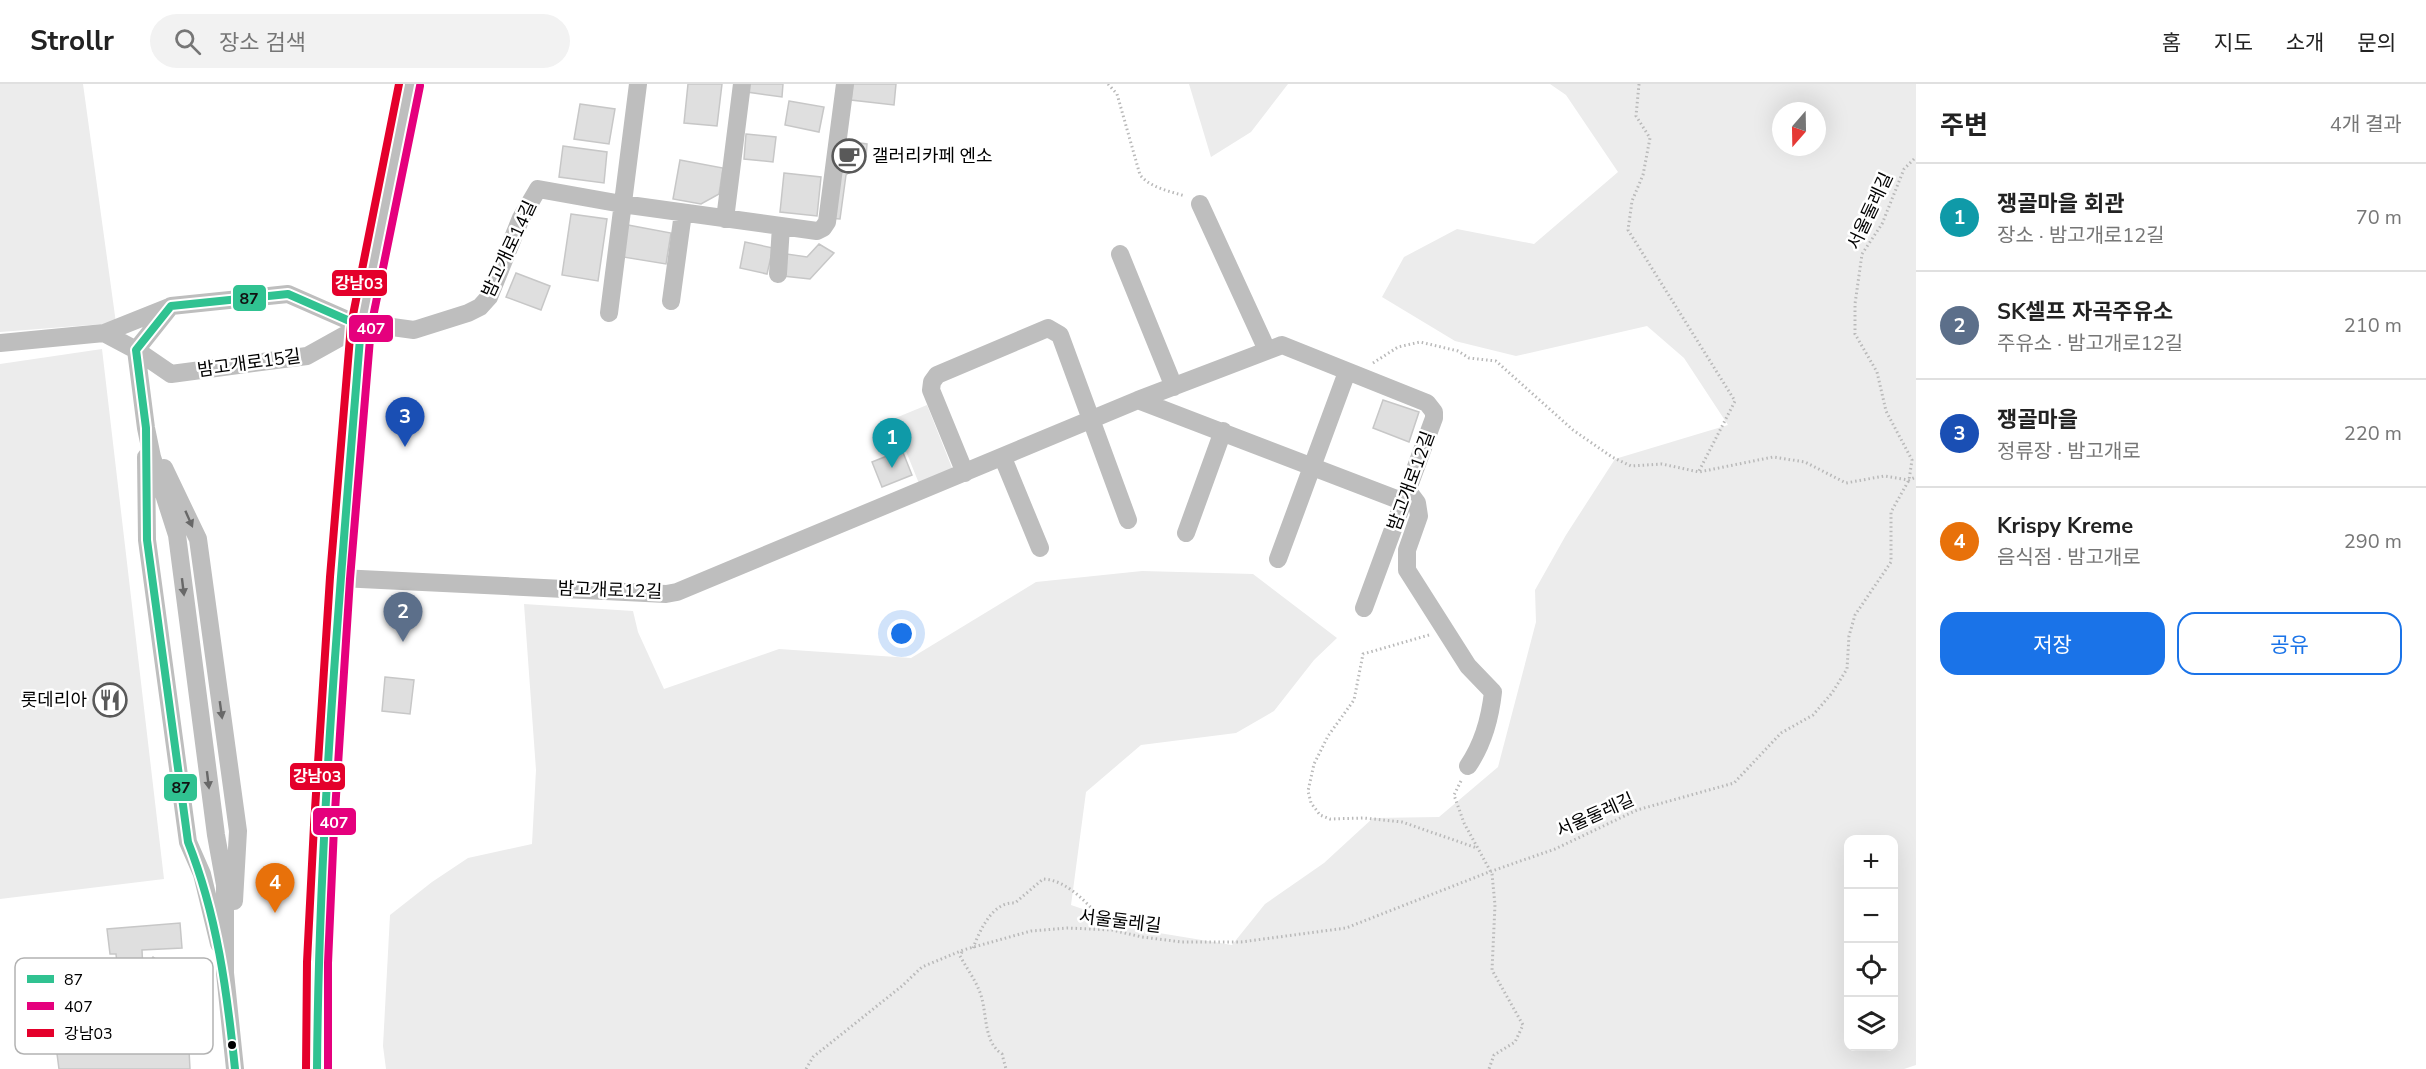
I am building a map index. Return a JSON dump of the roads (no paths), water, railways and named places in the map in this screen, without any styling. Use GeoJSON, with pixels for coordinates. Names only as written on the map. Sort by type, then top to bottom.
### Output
{"type":"FeatureCollection","features":[{"type":"Feature","properties":{"kind":"main road"},"geometry":{"type":"LineString","coordinates":[[317,1069],[317,963],[340,578],[361,326],[410,84]]}},
{"type":"Feature","properties":{"kind":"street"},"geometry":{"type":"LineString","coordinates":[[609,313],[638,84]]}},
{"type":"Feature","properties":{"kind":"street"},"geometry":{"type":"LineString","coordinates":[[724,219],[742,84]]}},
{"type":"Feature","properties":{"kind":"street","name":"밤고개로14길"},"geometry":{"type":"LineString","coordinates":[[361,326],[414,330],[480,308],[489,297],[521,218],[538,189],[622,204],[817,231],[823,228],[826,222],[845,84]]}},
{"type":"Feature","properties":{"kind":"street"},"geometry":{"type":"LineString","coordinates":[[1200,204],[1267,350]]}},
{"type":"Feature","properties":{"kind":"street"},"geometry":{"type":"LineString","coordinates":[[671,301],[683,213]]}},
{"type":"Feature","properties":{"kind":"street"},"geometry":{"type":"LineString","coordinates":[[778,274],[781,226]]}},
{"type":"Feature","properties":{"kind":"street"},"geometry":{"type":"LineString","coordinates":[[1120,254],[1174,387]]}},
{"type":"Feature","properties":{"kind":"street"},"geometry":{"type":"LineString","coordinates":[[0,343],[104,333],[171,306],[288,294],[361,326]]}},
{"type":"Feature","properties":{"kind":"street"},"geometry":{"type":"LineString","coordinates":[[171,306],[136,350],[146,428],[147,540],[189,842],[202,874],[225,973],[235,1069]]}},
{"type":"Feature","properties":{"kind":"street","name":"밤고개로15길"},"geometry":{"type":"LineString","coordinates":[[104,333],[136,350],[171,374],[307,356],[361,326]]}},
{"type":"Feature","properties":{"kind":"street"},"geometry":{"type":"LineString","coordinates":[[965,473],[931,390],[932,382],[938,375],[1048,328],[1060,335],[1128,520]]}},
{"type":"Feature","properties":{"kind":"street","name":"밤고개로12길"},"geometry":{"type":"LineString","coordinates":[[340,578],[666,594],[677,592],[1004,458],[1138,400],[1282,345],[1427,404],[1434,412],[1434,418],[1364,608]]}},
{"type":"Feature","properties":{"kind":"street"},"geometry":{"type":"LineString","coordinates":[[1278,559],[1352,374]]}},
{"type":"Feature","properties":{"kind":"street"},"geometry":{"type":"LineString","coordinates":[[1138,400],[1313,467],[1406,496],[1417,503],[1419,516],[1407,550],[1407,570],[1468,666],[1493,692],[1491,713],[1479,750],[1468,766]]}},
{"type":"Feature","properties":{"kind":"street"},"geometry":{"type":"LineString","coordinates":[[146,428],[198,539],[238,831],[234,910],[225,973]]}},
{"type":"Feature","properties":{"kind":"street"},"geometry":{"type":"LineString","coordinates":[[1186,533],[1223,431]]}},
{"type":"Feature","properties":{"kind":"street"},"geometry":{"type":"LineString","coordinates":[[1004,458],[1040,548]]}},
{"type":"Feature","properties":{"kind":"place","name":"갤러리카페 엔소"},"geometry":{"type":"Point","coordinates":[849,156]}},
{"type":"Feature","properties":{"kind":"place","name":"쟁골마을"},"geometry":{"type":"Point","coordinates":[405,447]}},
{"type":"Feature","properties":{"kind":"place","name":"쟁골마을 회관"},"geometry":{"type":"Point","coordinates":[892,468]}},
{"type":"Feature","properties":{"kind":"place","name":"SK셀프 자곡주유소"},"geometry":{"type":"Point","coordinates":[403,642]}},
{"type":"Feature","properties":{"kind":"place","name":"롯데리아"},"geometry":{"type":"Point","coordinates":[110,700]}},
{"type":"Feature","properties":{"kind":"place","name":"Krispy Kreme"},"geometry":{"type":"Point","coordinates":[275,913]}}]}
